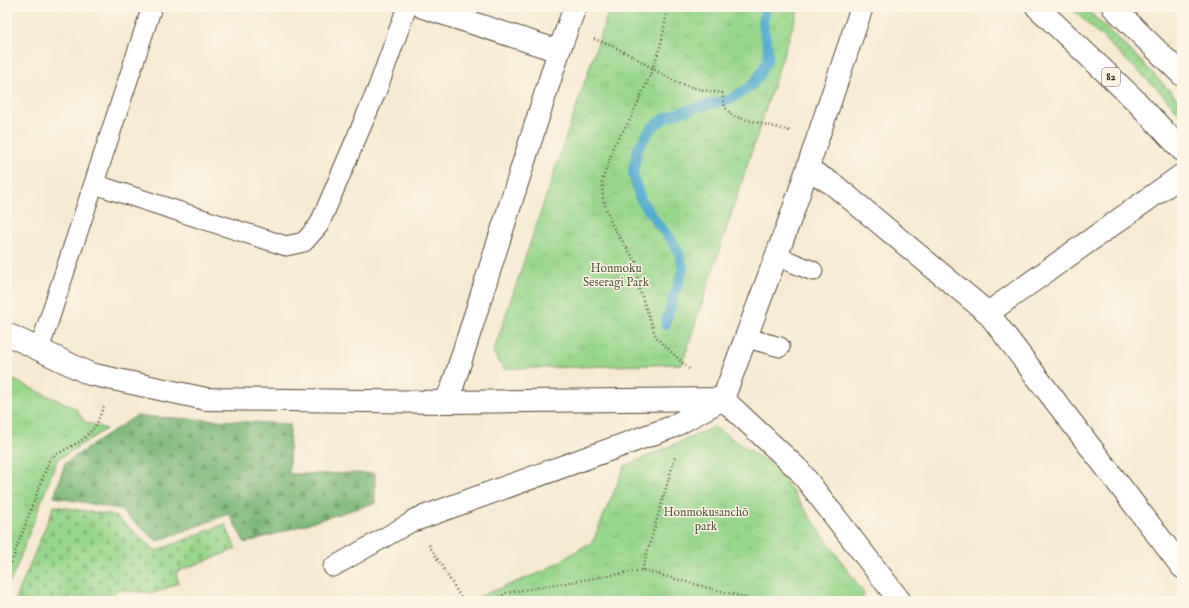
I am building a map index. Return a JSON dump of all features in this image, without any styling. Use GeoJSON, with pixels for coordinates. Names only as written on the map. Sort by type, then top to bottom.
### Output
{"type":"FeatureCollection","features":[{"type":"Feature","properties":{"kind":"street"},"geometry":{"type":"LineString","coordinates":[[423,7],[560,51]]}},
{"type":"Feature","properties":{"kind":"street"},"geometry":{"type":"LineString","coordinates":[[445,402],[452,388],[575,7]]}},
{"type":"Feature","properties":{"kind":"street"},"geometry":{"type":"LineString","coordinates":[[415,520],[672,427],[723,399],[747,338],[808,169],[862,7]]}},
{"type":"Feature","properties":{"kind":"street","name":"82"},"geometry":{"type":"LineString","coordinates":[[1037,7],[1062,29],[1135,100],[1182,150]]}},
{"type":"Feature","properties":{"kind":"street"},"geometry":{"type":"LineString","coordinates":[[1113,7],[1182,75]]}},
{"type":"Feature","properties":{"kind":"street"},"geometry":{"type":"LineString","coordinates":[[808,169],[834,185],[988,313],[1182,567]]}},
{"type":"Feature","properties":{"kind":"street"},"geometry":{"type":"LineString","coordinates":[[988,313],[1182,175]]}},
{"type":"Feature","properties":{"kind":"street"},"geometry":{"type":"LineString","coordinates":[[7,334],[90,374],[206,399],[445,402],[723,399],[799,470],[900,601]]}},
{"type":"Feature","properties":{"kind":"lane"},"geometry":{"type":"LineString","coordinates":[[39,350],[152,7]]}},
{"type":"Feature","properties":{"kind":"lane"},"geometry":{"type":"LineString","coordinates":[[94,184],[286,246],[304,242],[319,226],[377,90],[407,7]]}},
{"type":"Feature","properties":{"kind":"lane"},"geometry":{"type":"LineString","coordinates":[[776,256],[813,271]]}},
{"type":"Feature","properties":{"kind":"lane"},"geometry":{"type":"LineString","coordinates":[[747,338],[780,347]]}},
{"type":"Feature","properties":{"kind":"lane"},"geometry":{"type":"LineString","coordinates":[[333,567],[415,520]]}},
{"type":"Feature","properties":{"kind":"path"},"geometry":{"type":"LineString","coordinates":[[667,7],[661,44],[630,120],[613,147],[602,181],[604,200],[612,225],[636,262],[638,285],[656,337],[694,374]]}},
{"type":"Feature","properties":{"kind":"path"},"geometry":{"type":"LineString","coordinates":[[590,38],[610,45],[680,83],[707,91],[722,93],[725,107],[732,116],[790,131]]}},
{"type":"Feature","properties":{"kind":"path"},"geometry":{"type":"LineString","coordinates":[[7,574],[50,458],[81,441],[95,427]]}},
{"type":"Feature","properties":{"kind":"path"},"geometry":{"type":"LineString","coordinates":[[642,570],[676,453]]}},
{"type":"Feature","properties":{"kind":"path"},"geometry":{"type":"LineString","coordinates":[[415,520],[422,535],[463,601]]}},
{"type":"Feature","properties":{"kind":"path"},"geometry":{"type":"LineString","coordinates":[[497,601],[505,593],[642,570],[747,598],[746,601]]}},
{"type":"Feature","properties":{"kind":"green space","name":"Honmoku Seseragi Park"},"geometry":{"type":"Polygon","coordinates":[[[610,7],[799,7],[682,364],[504,369],[493,353],[610,7]]]}},
{"type":"Feature","properties":{"kind":"green space"},"geometry":{"type":"Polygon","coordinates":[[[1070,7],[1084,7],[1122,42],[1182,104],[1182,116],[1156,88],[1070,7]]]}},
{"type":"Feature","properties":{"kind":"green space"},"geometry":{"type":"Polygon","coordinates":[[[7,377],[75,408],[85,422],[106,429],[57,460],[13,576],[7,587],[7,377]]]}},
{"type":"Feature","properties":{"kind":"green space"},"geometry":{"type":"Polygon","coordinates":[[[136,416],[290,424],[289,474],[375,473],[375,503],[245,543],[229,514],[157,541],[119,509],[54,497],[65,463],[136,416]]]}},
{"type":"Feature","properties":{"kind":"green space","name":"Honmokusanchō park"},"geometry":{"type":"Polygon","coordinates":[[[714,427],[775,467],[865,595],[857,601],[468,601],[544,571],[593,541],[625,466],[714,427]]]}},
{"type":"Feature","properties":{"kind":"green space"},"geometry":{"type":"Polygon","coordinates":[[[54,506],[116,516],[156,551],[225,524],[236,549],[176,572],[178,583],[155,593],[116,590],[111,601],[15,601],[54,506]]]}},
{"type":"Feature","properties":{"kind":"waterway"},"geometry":{"type":"LineString","coordinates":[[665,325],[683,268],[679,253],[672,241],[657,223],[639,197],[633,172],[638,148],[652,127],[665,118],[677,113],[731,99],[750,87],[759,76],[768,59],[768,48],[763,21],[766,7]]}}]}
